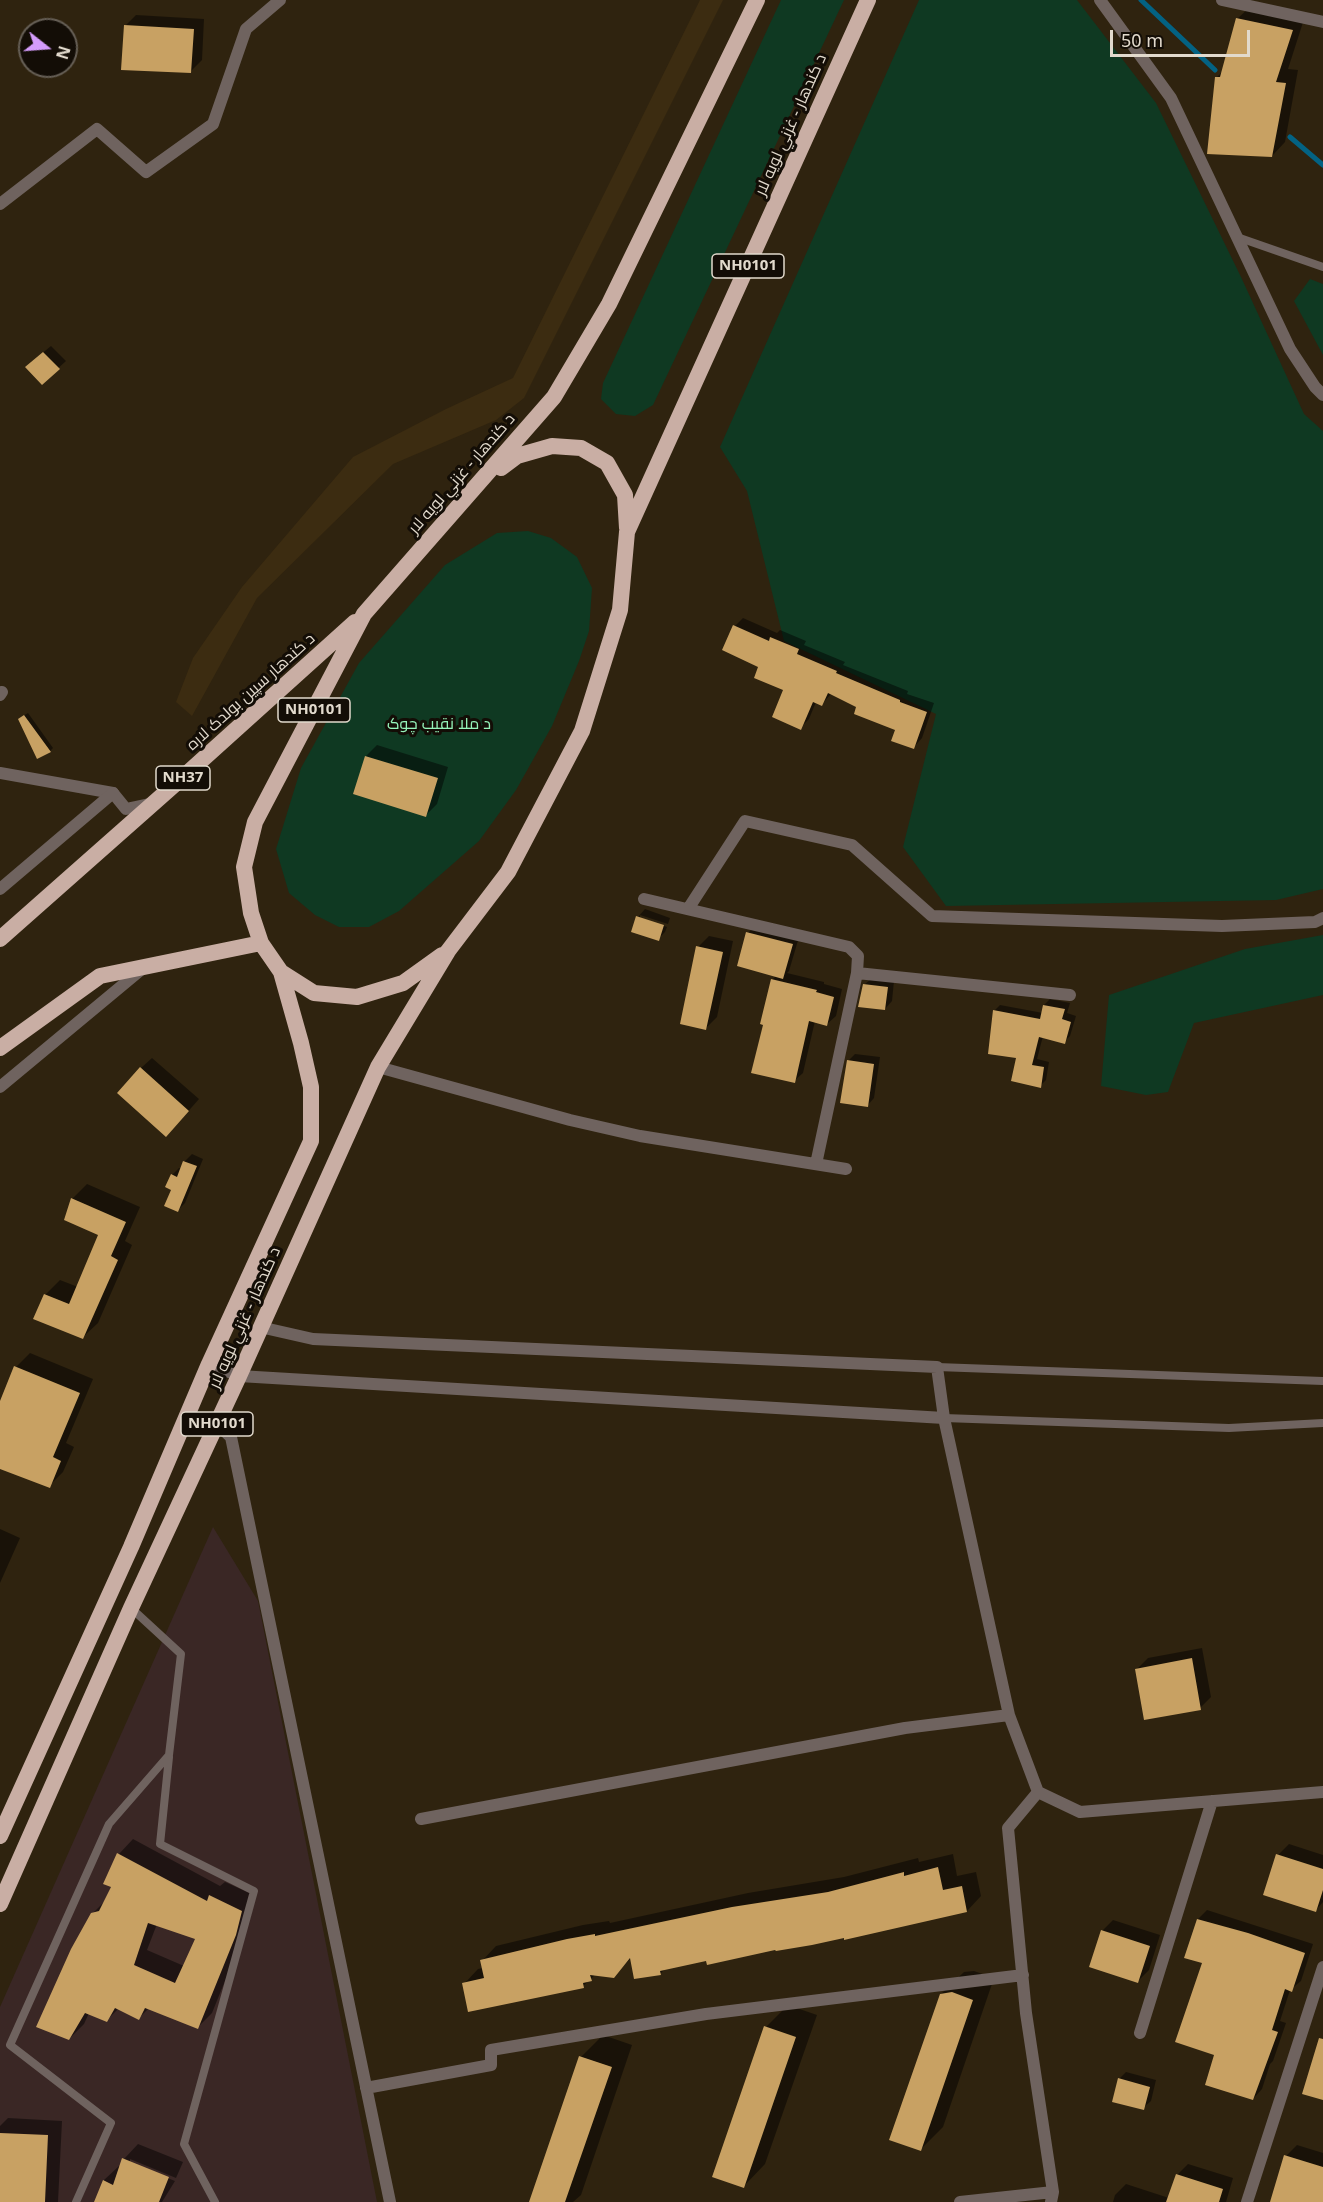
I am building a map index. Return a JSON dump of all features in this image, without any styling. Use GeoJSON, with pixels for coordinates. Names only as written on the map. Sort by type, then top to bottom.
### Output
{"type":"FeatureCollection","features":[{"type":"Feature","properties":{"kind":"highway","name":"د کندهار - غزني لويه لار"},"geometry":{"type":"LineString","coordinates":[[0,1836],[131,1547],[209,1364],[311,1141],[311,1088],[302,1043],[281,972],[261,943],[251,913],[244,867],[255,822],[364,614],[554,397],[609,304],[757,0]]}},
{"type":"Feature","properties":{"kind":"highway","name":"د کندهار - غزني لويه لار"},"geometry":{"type":"LineString","coordinates":[[0,1904],[131,1608],[239,1376],[378,1067],[448,951],[508,872],[582,731],[620,610],[627,531],[868,0]]}},
{"type":"Feature","properties":{"kind":"highway","name":"NH0101"},"geometry":{"type":"LineString","coordinates":[[482,480],[517,456],[552,446],[580,448],[607,463],[625,495],[627,531]]}},
{"type":"Feature","properties":{"kind":"highway","name":"د کندهار سپین بولدک لاره"},"geometry":{"type":"LineString","coordinates":[[0,939],[364,614]]}},
{"type":"Feature","properties":{"kind":"highway"},"geometry":{"type":"LineString","coordinates":[[0,1048],[100,976],[261,943]]}},
{"type":"Feature","properties":{"kind":"highway","name":"د کندهار - غزني لويه لار"},"geometry":{"type":"LineString","coordinates":[[281,972],[314,993],[357,997],[403,983],[448,951]]}},
{"type":"Feature","properties":{"kind":"street"},"geometry":{"type":"LineString","coordinates":[[0,204],[97,129],[146,172],[213,123],[246,29],[280,0]]}},
{"type":"Feature","properties":{"kind":"street"},"geometry":{"type":"LineString","coordinates":[[1100,0],[1172,98],[1290,349],[1315,387],[1323,395]]}},
{"type":"Feature","properties":{"kind":"street"},"geometry":{"type":"LineString","coordinates":[[1222,0],[1323,22]]}},
{"type":"Feature","properties":{"kind":"street"},"geometry":{"type":"LineString","coordinates":[[0,773],[112,793],[126,809],[155,803]]}},
{"type":"Feature","properties":{"kind":"street"},"geometry":{"type":"LineString","coordinates":[[0,889],[112,793]]}},
{"type":"Feature","properties":{"kind":"street"},"geometry":{"type":"LineString","coordinates":[[688,909],[745,821],[852,845],[932,916],[1222,926],[1315,922],[1323,918]]}},
{"type":"Feature","properties":{"kind":"street"},"geometry":{"type":"LineString","coordinates":[[644,899],[849,947],[858,956],[857,973],[816,1164]]}},
{"type":"Feature","properties":{"kind":"street"},"geometry":{"type":"LineString","coordinates":[[0,1087],[145,967]]}},
{"type":"Feature","properties":{"kind":"street"},"geometry":{"type":"LineString","coordinates":[[857,973],[1070,995]]}},
{"type":"Feature","properties":{"kind":"street"},"geometry":{"type":"LineString","coordinates":[[378,1067],[570,1120],[640,1136],[846,1169]]}},
{"type":"Feature","properties":{"kind":"street"},"geometry":{"type":"LineString","coordinates":[[260,1326],[313,1339],[937,1367],[944,1418],[1009,1715],[1038,1792],[1080,1812],[1323,1792]]}},
{"type":"Feature","properties":{"kind":"street"},"geometry":{"type":"LineString","coordinates":[[209,1364],[239,1376],[944,1418]]}},
{"type":"Feature","properties":{"kind":"street"},"geometry":{"type":"LineString","coordinates":[[217,1424],[231,1437],[390,2202]]}},
{"type":"Feature","properties":{"kind":"street"},"geometry":{"type":"LineString","coordinates":[[421,1819],[905,1728],[1009,1715]]}},
{"type":"Feature","properties":{"kind":"street"},"geometry":{"type":"LineString","coordinates":[[960,2202],[1052,2197],[1026,2013],[1008,1828],[1038,1792]]}},
{"type":"Feature","properties":{"kind":"street"},"geometry":{"type":"LineString","coordinates":[[1140,2033],[1212,1801]]}},
{"type":"Feature","properties":{"kind":"street"},"geometry":{"type":"LineString","coordinates":[[1246,2202],[1323,1967]]}},
{"type":"Feature","properties":{"kind":"street"},"geometry":{"type":"LineString","coordinates":[[366,2088],[491,2065],[491,2050],[706,2014],[1023,1975]]}},
{"type":"Feature","properties":{"kind":"lane"},"geometry":{"type":"LineString","coordinates":[[1237,237],[1323,267]]}},
{"type":"Feature","properties":{"kind":"lane"},"geometry":{"type":"LineString","coordinates":[[937,1367],[1323,1381]]}},
{"type":"Feature","properties":{"kind":"lane"},"geometry":{"type":"LineString","coordinates":[[944,1418],[1229,1428],[1323,1423]]}},
{"type":"Feature","properties":{"kind":"lane"},"geometry":{"type":"LineString","coordinates":[[131,1608],[181,1654],[160,1844],[255,1891],[184,2144],[215,2202]]}},
{"type":"Feature","properties":{"kind":"lane"},"geometry":{"type":"LineString","coordinates":[[76,2202],[111,2123],[10,2045],[109,1824],[169,1755]]}},
{"type":"Feature","properties":{"kind":"shaded area"},"geometry":{"type":"Polygon","coordinates":[[[700,0],[723,0],[524,398],[496,420],[393,464],[257,598],[192,716],[176,702],[193,658],[242,587],[353,457],[446,409],[513,378],[700,0]]]}},
{"type":"Feature","properties":{"kind":"shaded area"},"geometry":{"type":"Polygon","coordinates":[[[213,1527],[258,1601],[377,2202],[0,2202],[0,2007],[213,1527]]]}},
{"type":"Feature","properties":{"kind":"green space"},"geometry":{"type":"Polygon","coordinates":[[[781,0],[844,0],[653,405],[635,416],[616,414],[601,399],[603,383],[781,0]]]}},
{"type":"Feature","properties":{"kind":"green space"},"geometry":{"type":"Polygon","coordinates":[[[919,0],[1077,0],[1156,103],[1241,277],[1304,414],[1323,431],[1323,889],[1276,900],[946,906],[903,847],[936,714],[784,641],[747,491],[720,447],[919,0]]]}},
{"type":"Feature","properties":{"kind":"green space"},"geometry":{"type":"Polygon","coordinates":[[[1310,279],[1323,284],[1323,355],[1294,301],[1310,279]]]}},
{"type":"Feature","properties":{"kind":"green space","name":"د ملا نقيب چوک"},"geometry":{"type":"Polygon","coordinates":[[[528,531],[551,538],[577,557],[592,588],[589,631],[552,726],[516,790],[479,841],[399,911],[369,927],[339,927],[315,915],[289,893],[276,849],[301,768],[359,663],[445,565],[497,533],[528,531]]]}},
{"type":"Feature","properties":{"kind":"green space"},"geometry":{"type":"Polygon","coordinates":[[[1323,935],[1323,995],[1194,1023],[1168,1092],[1146,1095],[1101,1086],[1109,995],[1245,949],[1323,935]]]}},
{"type":"Feature","properties":{"kind":"building"},"geometry":{"type":"Polygon","coordinates":[[[1236,18],[1293,30],[1276,82],[1286,83],[1272,157],[1207,154],[1215,77],[1220,77],[1236,18]]]}},
{"type":"Feature","properties":{"kind":"building"},"geometry":{"type":"Polygon","coordinates":[[[124,25],[194,29],[191,73],[121,70],[124,25]]]}},
{"type":"Feature","properties":{"kind":"building"},"geometry":{"type":"Polygon","coordinates":[[[43,352],[60,369],[42,385],[25,367],[43,352]]]}},
{"type":"Feature","properties":{"kind":"building"},"geometry":{"type":"Polygon","coordinates":[[[733,625],[769,641],[770,637],[799,649],[797,654],[900,700],[900,702],[927,712],[914,749],[891,741],[895,730],[854,714],[856,707],[828,693],[822,706],[813,702],[801,730],[772,717],[783,690],[754,678],[758,667],[722,650],[733,625]]]}},
{"type":"Feature","properties":{"kind":"building"},"geometry":{"type":"Polygon","coordinates":[[[24,715],[51,752],[37,759],[18,719],[24,715]]]}},
{"type":"Feature","properties":{"kind":"building"},"geometry":{"type":"Polygon","coordinates":[[[365,756],[438,778],[426,817],[353,794],[365,756]]]}},
{"type":"Feature","properties":{"kind":"building"},"geometry":{"type":"Polygon","coordinates":[[[636,916],[664,925],[659,941],[631,932],[636,916]]]}},
{"type":"Feature","properties":{"kind":"building"},"geometry":{"type":"Polygon","coordinates":[[[746,932],[793,944],[783,979],[737,966],[746,932]]]}},
{"type":"Feature","properties":{"kind":"building"},"geometry":{"type":"Polygon","coordinates":[[[696,946],[723,952],[706,1030],[680,1024],[696,946]]]}},
{"type":"Feature","properties":{"kind":"building"},"geometry":{"type":"Polygon","coordinates":[[[771,979],[817,990],[816,992],[834,997],[827,1026],[809,1021],[795,1083],[751,1073],[771,979]]]}},
{"type":"Feature","properties":{"kind":"building"},"geometry":{"type":"Polygon","coordinates":[[[863,984],[888,987],[885,1010],[858,1007],[863,984]]]}},
{"type":"Feature","properties":{"kind":"building"},"geometry":{"type":"Polygon","coordinates":[[[1043,1005],[1065,1009],[1062,1019],[1071,1022],[1065,1044],[1039,1037],[1032,1065],[1044,1067],[1041,1088],[1011,1081],[1016,1058],[988,1054],[993,1010],[1040,1019],[1043,1005]]]}},
{"type":"Feature","properties":{"kind":"building"},"geometry":{"type":"Polygon","coordinates":[[[847,1060],[874,1064],[868,1107],[840,1103],[847,1060]]]}},
{"type":"Feature","properties":{"kind":"building"},"geometry":{"type":"Polygon","coordinates":[[[140,1067],[189,1111],[166,1137],[117,1093],[140,1067]]]}},
{"type":"Feature","properties":{"kind":"building"},"geometry":{"type":"Polygon","coordinates":[[[183,1161],[197,1166],[178,1212],[164,1206],[171,1190],[165,1187],[171,1174],[177,1177],[183,1161]]]}},
{"type":"Feature","properties":{"kind":"building"},"geometry":{"type":"Polygon","coordinates":[[[71,1198],[126,1222],[111,1256],[118,1260],[83,1339],[33,1319],[44,1294],[69,1304],[98,1235],[64,1220],[71,1198]]]}},
{"type":"Feature","properties":{"kind":"building"},"geometry":{"type":"Polygon","coordinates":[[[14,1366],[80,1393],[53,1457],[61,1461],[50,1488],[0,1469],[0,1401],[14,1366]]]}},
{"type":"Feature","properties":{"kind":"building"},"geometry":{"type":"Polygon","coordinates":[[[1192,1658],[1201,1710],[1144,1720],[1135,1669],[1192,1658]]]}},
{"type":"Feature","properties":{"kind":"building"},"geometry":{"type":"Polygon","coordinates":[[[117,1853],[207,1901],[209,1895],[242,1911],[236,1935],[198,2029],[145,2008],[139,2020],[115,2008],[107,2022],[85,2013],[69,2040],[36,2027],[71,1949],[91,1913],[99,1911],[111,1887],[103,1884],[117,1853]],[[148,1923],[134,1965],[175,1983],[195,1939],[148,1923]]]}},
{"type":"Feature","properties":{"kind":"building"},"geometry":{"type":"Polygon","coordinates":[[[1276,1854],[1323,1869],[1323,1890],[1316,1912],[1263,1895],[1276,1854]]]}},
{"type":"Feature","properties":{"kind":"building"},"geometry":{"type":"Polygon","coordinates":[[[938,1867],[943,1890],[962,1886],[967,1912],[844,1940],[844,1938],[775,1950],[707,1965],[706,1961],[660,1971],[661,1975],[634,1979],[630,1958],[614,1978],[590,1975],[592,1981],[583,1983],[584,1988],[468,2012],[462,1983],[484,1978],[480,1960],[567,1939],[595,1934],[595,1936],[732,1907],[828,1892],[904,1872],[904,1876],[938,1867]]]}},
{"type":"Feature","properties":{"kind":"building"},"geometry":{"type":"Polygon","coordinates":[[[1197,1919],[1248,1933],[1305,1953],[1292,1992],[1285,1989],[1272,2030],[1278,2032],[1253,2100],[1205,2085],[1214,2055],[1175,2042],[1202,1963],[1184,1958],[1197,1919]]]}},
{"type":"Feature","properties":{"kind":"building"},"geometry":{"type":"Polygon","coordinates":[[[1101,1930],[1150,1946],[1138,1983],[1089,1967],[1101,1930]]]}},
{"type":"Feature","properties":{"kind":"building"},"geometry":{"type":"Polygon","coordinates":[[[952,1992],[973,2000],[921,2151],[889,2140],[940,1994],[952,1992]]]}},
{"type":"Feature","properties":{"kind":"building"},"geometry":{"type":"Polygon","coordinates":[[[764,2026],[796,2037],[744,2188],[712,2177],[764,2026]]]}},
{"type":"Feature","properties":{"kind":"building"},"geometry":{"type":"Polygon","coordinates":[[[1319,2038],[1323,2039],[1323,2100],[1302,2094],[1319,2038]]]}},
{"type":"Feature","properties":{"kind":"building"},"geometry":{"type":"Polygon","coordinates":[[[579,2056],[612,2067],[565,2202],[529,2202],[579,2056]]]}},
{"type":"Feature","properties":{"kind":"building"},"geometry":{"type":"Polygon","coordinates":[[[1118,2078],[1150,2087],[1144,2110],[1112,2102],[1118,2078]]]}},
{"type":"Feature","properties":{"kind":"building"},"geometry":{"type":"Polygon","coordinates":[[[0,2133],[48,2135],[45,2202],[0,2202],[0,2133]]]}},
{"type":"Feature","properties":{"kind":"building"},"geometry":{"type":"Polygon","coordinates":[[[1284,2155],[1323,2167],[1323,2202],[1270,2202],[1284,2155]]]}},
{"type":"Feature","properties":{"kind":"building"},"geometry":{"type":"Polygon","coordinates":[[[122,2158],[169,2177],[159,2202],[94,2202],[103,2180],[113,2185],[122,2158]]]}},
{"type":"Feature","properties":{"kind":"building"},"geometry":{"type":"Polygon","coordinates":[[[1176,2174],[1223,2189],[1219,2202],[1166,2202],[1176,2174]]]}},
{"type":"Feature","properties":{"kind":"waterway"},"geometry":{"type":"LineString","coordinates":[[1141,0],[1215,70]]}},
{"type":"Feature","properties":{"kind":"waterway"},"geometry":{"type":"LineString","coordinates":[[1290,137],[1323,165]]}}]}
